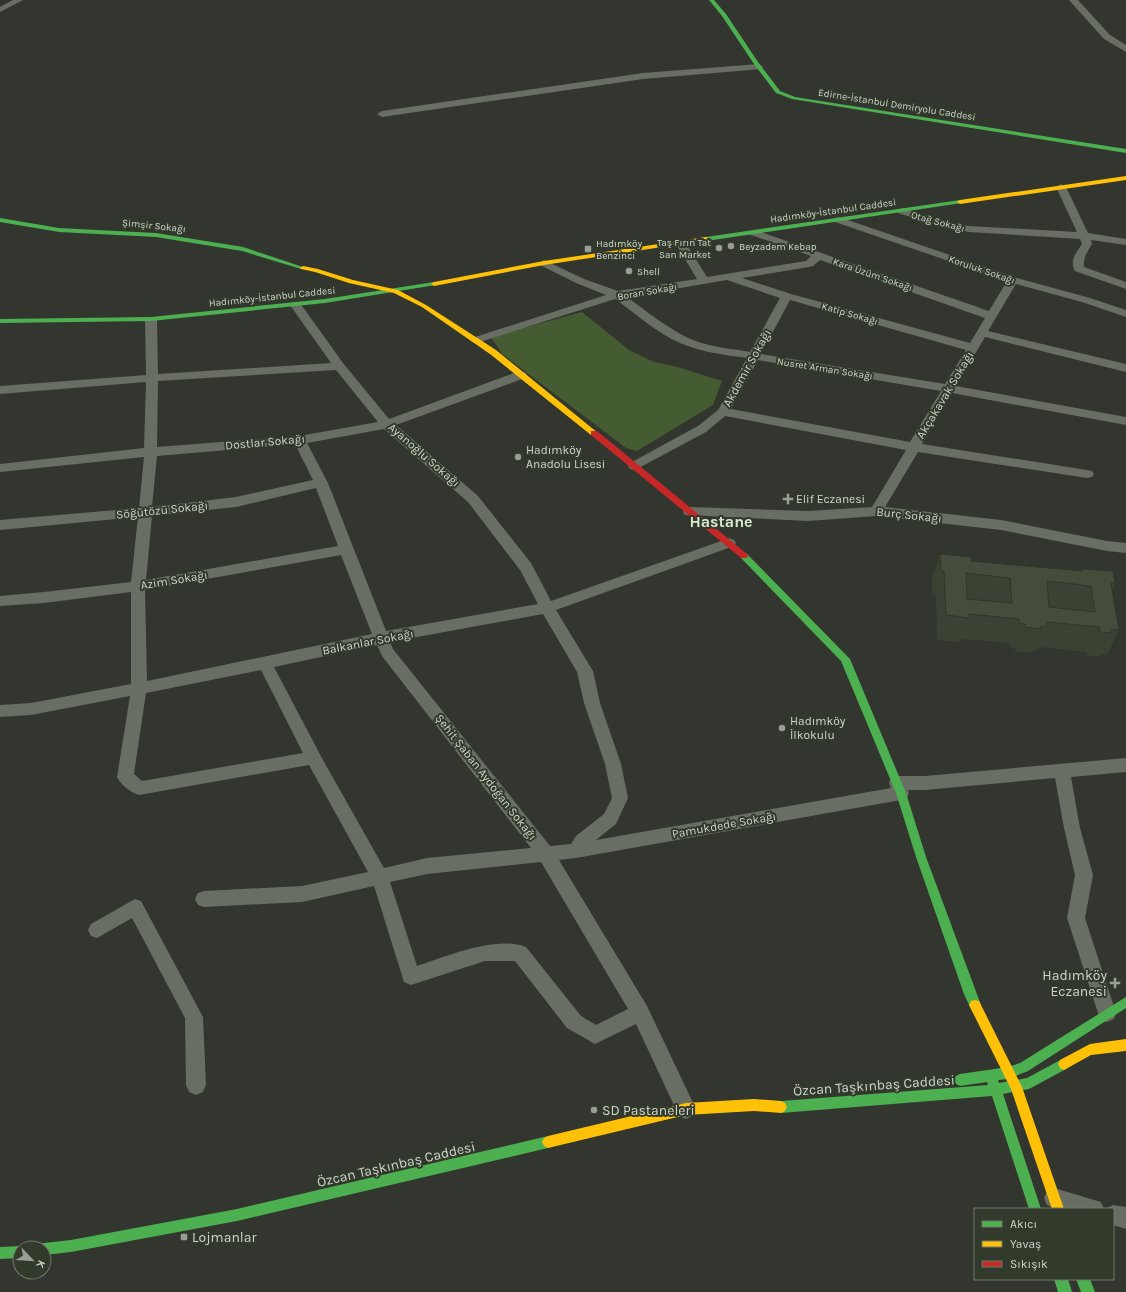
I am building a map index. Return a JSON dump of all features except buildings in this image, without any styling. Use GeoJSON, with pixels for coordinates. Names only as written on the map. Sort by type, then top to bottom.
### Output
{"type":"FeatureCollection","features":[{"type":"Feature","properties":{"kind":"main road","name":"Edirne-İstanbul Demiryolu Caddesi"},"geometry":{"type":"LineString","coordinates":[[711,0],[724,15],[759,67],[778,92],[794,98],[1126,151]]}},
{"type":"Feature","properties":{"kind":"main road","name":"Hadımköy-İstanbul Caddesi"},"geometry":{"type":"LineString","coordinates":[[0,321],[152,319],[296,305],[396,291],[544,263],[1126,178]]}},
{"type":"Feature","properties":{"kind":"main road","name":"Şimşir Sokağı"},"geometry":{"type":"LineString","coordinates":[[0,220],[59,230],[156,235],[242,249],[303,268]]}},
{"type":"Feature","properties":{"kind":"main road","name":"Hadımköy-İstanbul Caddesi"},"geometry":{"type":"LineString","coordinates":[[0,314],[134,314],[352,291],[487,268],[544,263]]}},
{"type":"Feature","properties":{"kind":"main road"},"geometry":{"type":"LineString","coordinates":[[303,268],[316,270],[351,282],[396,291],[424,306],[465,334]]}},
{"type":"Feature","properties":{"kind":"main road"},"geometry":{"type":"LineString","coordinates":[[303,268],[334,284],[352,291],[388,301]]}},
{"type":"Feature","properties":{"kind":"main road"},"geometry":{"type":"LineString","coordinates":[[412,311],[476,340],[635,466],[729,543],[845,659],[899,788],[921,857],[970,994],[1016,1087],[1056,1203]]}},
{"type":"Feature","properties":{"kind":"main road"},"geometry":{"type":"LineString","coordinates":[[970,994],[969,1003],[976,1028]]}},
{"type":"Feature","properties":{"kind":"main road","name":"Özcan Taşkınbaş Caddesi"},"geometry":{"type":"LineString","coordinates":[[952,1080],[990,1072],[1008,1072],[1024,1067],[1126,1002]]}},
{"type":"Feature","properties":{"kind":"main road","name":"Özcan Taşkınbaş Caddesi"},"geometry":{"type":"LineString","coordinates":[[52,1248],[237,1216],[686,1108],[754,1105],[780,1106],[996,1090],[1016,1087],[1029,1084],[1090,1050],[1119,1048],[1126,1045]]}},
{"type":"Feature","properties":{"kind":"main road"},"geometry":{"type":"LineString","coordinates":[[990,1072],[1035,1208]]}},
{"type":"Feature","properties":{"kind":"main road","name":"Özcan Taşkınbaş Caddesi"},"geometry":{"type":"LineString","coordinates":[[754,1105],[772,1096]]}},
{"type":"Feature","properties":{"kind":"main road"},"geometry":{"type":"LineString","coordinates":[[0,1253],[12,1252]]}},
{"type":"Feature","properties":{"kind":"main road"},"geometry":{"type":"LineString","coordinates":[[1060,1280],[1065,1292]]}},
{"type":"Feature","properties":{"kind":"main road"},"geometry":{"type":"LineString","coordinates":[[1083,1280],[1088,1292]]}},
{"type":"Feature","properties":{"kind":"street"},"geometry":{"type":"LineString","coordinates":[[0,10],[19,0]]}},
{"type":"Feature","properties":{"kind":"street"},"geometry":{"type":"LineString","coordinates":[[1073,0],[1107,37],[1126,49]]}},
{"type":"Feature","properties":{"kind":"street"},"geometry":{"type":"LineString","coordinates":[[382,114],[643,76],[759,67]]}},
{"type":"Feature","properties":{"kind":"street"},"geometry":{"type":"LineString","coordinates":[[1061,187],[1087,244],[1078,258],[1077,265],[1079,269],[1126,286]]}},
{"type":"Feature","properties":{"kind":"street","name":"Otağ Sokağı"},"geometry":{"type":"LineString","coordinates":[[902,211],[950,226],[969,229],[1084,236],[1126,242]]}},
{"type":"Feature","properties":{"kind":"street","name":"Koruluk Sokağı"},"geometry":{"type":"LineString","coordinates":[[839,220],[1013,280],[1086,300],[1126,314]]}},
{"type":"Feature","properties":{"kind":"street","name":"Kara Üzüm Sokağı"},"geometry":{"type":"LineString","coordinates":[[755,233],[991,316]]}},
{"type":"Feature","properties":{"kind":"street"},"geometry":{"type":"LineString","coordinates":[[681,244],[704,281]]}},
{"type":"Feature","properties":{"kind":"street","name":"Boran Sokağı"},"geometry":{"type":"LineString","coordinates":[[476,340],[617,295],[809,264],[819,255]]}},
{"type":"Feature","properties":{"kind":"street","name":"Nusret Arman Sokağı"},"geometry":{"type":"LineString","coordinates":[[544,263],[617,295],[657,324],[683,340],[711,350],[948,388],[1126,421]]}},
{"type":"Feature","properties":{"kind":"street","name":"Katip Sokağı"},"geometry":{"type":"LineString","coordinates":[[728,277],[787,296],[973,348]]}},
{"type":"Feature","properties":{"kind":"street","name":"Akçakavak Sokağı"},"geometry":{"type":"LineString","coordinates":[[876,511],[1013,280]]}},
{"type":"Feature","properties":{"kind":"street","name":"Akdemir Sokağı"},"geometry":{"type":"LineString","coordinates":[[635,466],[702,429],[723,412],[787,296]]}},
{"type":"Feature","properties":{"kind":"street","name":"Ayanoğlu Sokağı"},"geometry":{"type":"LineString","coordinates":[[296,305],[338,366],[387,424],[473,499],[526,567],[547,608],[585,671],[592,703],[613,764],[620,798],[610,820],[582,841],[576,851]]}},
{"type":"Feature","properties":{"kind":"street"},"geometry":{"type":"LineString","coordinates":[[152,319],[151,452],[138,586],[139,689],[125,778],[139,788],[313,758]]}},
{"type":"Feature","properties":{"kind":"street"},"geometry":{"type":"LineString","coordinates":[[981,333],[1126,368]]}},
{"type":"Feature","properties":{"kind":"street"},"geometry":{"type":"LineString","coordinates":[[0,390],[152,378],[338,366]]}},
{"type":"Feature","properties":{"kind":"street","name":"Dostlar Sokağı"},"geometry":{"type":"LineString","coordinates":[[0,468],[151,452],[299,440],[387,424],[521,375]]}},
{"type":"Feature","properties":{"kind":"street"},"geometry":{"type":"LineString","coordinates":[[723,412],[914,447],[1087,474]]}},
{"type":"Feature","properties":{"kind":"street","name":"Şehit Şaban Aydoğan Sokağı"},"geometry":{"type":"LineString","coordinates":[[299,440],[321,483],[387,652],[546,854],[640,1012],[686,1108]]}},
{"type":"Feature","properties":{"kind":"street","name":"Söğütözü Sokağı"},"geometry":{"type":"LineString","coordinates":[[0,525],[236,502],[321,483]]}},
{"type":"Feature","properties":{"kind":"street","name":"Burç Sokağı"},"geometry":{"type":"LineString","coordinates":[[690,512],[808,516],[876,511],[1001,526],[1107,546],[1126,548]]}},
{"type":"Feature","properties":{"kind":"street","name":"Balkanlar Sokağı"},"geometry":{"type":"LineString","coordinates":[[0,711],[31,709],[139,689],[381,638],[547,608],[729,543]]}},
{"type":"Feature","properties":{"kind":"street","name":"Azim Sokağı"},"geometry":{"type":"LineString","coordinates":[[0,601],[73,595],[206,576],[346,549]]}},
{"type":"Feature","properties":{"kind":"street"},"geometry":{"type":"LineString","coordinates":[[266,663],[313,758],[380,877],[411,976],[484,953],[520,953],[574,1022],[595,1035],[640,1012]]}},
{"type":"Feature","properties":{"kind":"street","name":"Pamukdede Sokağı"},"geometry":{"type":"LineString","coordinates":[[204,899],[302,894],[427,866],[576,851],[926,783],[1126,765]]}},
{"type":"Feature","properties":{"kind":"street"},"geometry":{"type":"LineString","coordinates":[[1062,770],[1072,828],[1084,875],[1076,918],[1107,1013]]}},
{"type":"Feature","properties":{"kind":"street"},"geometry":{"type":"LineString","coordinates":[[97,930],[134,908],[194,1017],[196,1085]]}},
{"type":"Feature","properties":{"kind":"street"},"geometry":{"type":"LineString","coordinates":[[1056,1203],[1088,1208]]}},
{"type":"Feature","properties":{"kind":"street"},"geometry":{"type":"LineString","coordinates":[[1114,1215],[1126,1218]]}},
{"type":"Feature","properties":{"kind":"green space"},"geometry":{"type":"Polygon","coordinates":[[[582,312],[629,350],[654,362],[674,366],[722,381],[713,405],[637,451],[626,448],[502,354],[491,337],[582,312]]]}},
{"type":"Feature","properties":{"kind":"traffic: fast"},"geometry":{"type":"LineString","coordinates":[[711,0],[724,15],[756,63],[778,92],[794,98],[1126,151]]}},
{"type":"Feature","properties":{"kind":"traffic: fast"},"geometry":{"type":"LineString","coordinates":[[706,239],[960,202]]}},
{"type":"Feature","properties":{"kind":"traffic: fast"},"geometry":{"type":"LineString","coordinates":[[0,220],[59,230],[156,235],[243,249],[303,268]]}},
{"type":"Feature","properties":{"kind":"traffic: fast"},"geometry":{"type":"LineString","coordinates":[[0,321],[151,319],[325,301],[434,284]]}},
{"type":"Feature","properties":{"kind":"traffic: fast"},"geometry":{"type":"LineString","coordinates":[[744,556],[845,659],[901,793],[921,857],[975,1005]]}},
{"type":"Feature","properties":{"kind":"traffic: fast"},"geometry":{"type":"LineString","coordinates":[[960,1080],[1008,1073],[1024,1067],[1126,1002]]}},
{"type":"Feature","properties":{"kind":"traffic: fast"},"geometry":{"type":"LineString","coordinates":[[781,1107],[996,1090],[1029,1083],[1064,1064]]}},
{"type":"Feature","properties":{"kind":"traffic: fast"},"geometry":{"type":"LineString","coordinates":[[991,1076],[1035,1208]]}},
{"type":"Feature","properties":{"kind":"traffic: fast"},"geometry":{"type":"LineString","coordinates":[[52,1248],[71,1246],[237,1215],[548,1142]]}},
{"type":"Feature","properties":{"kind":"traffic: fast"},"geometry":{"type":"LineString","coordinates":[[0,1253],[12,1252]]}},
{"type":"Feature","properties":{"kind":"traffic: fast"},"geometry":{"type":"LineString","coordinates":[[1061,1280],[1065,1292]]}},
{"type":"Feature","properties":{"kind":"traffic: fast"},"geometry":{"type":"LineString","coordinates":[[1083,1280],[1088,1292]]}},
{"type":"Feature","properties":{"kind":"traffic: slow"},"geometry":{"type":"LineString","coordinates":[[960,202],[1126,178]]}},
{"type":"Feature","properties":{"kind":"traffic: slow"},"geometry":{"type":"LineString","coordinates":[[434,284],[544,263],[706,239]]}},
{"type":"Feature","properties":{"kind":"traffic: slow"},"geometry":{"type":"LineString","coordinates":[[303,268],[316,270],[351,282],[396,291],[424,306],[465,333]]}},
{"type":"Feature","properties":{"kind":"traffic: slow"},"geometry":{"type":"LineString","coordinates":[[465,333],[493,352],[594,433]]}},
{"type":"Feature","properties":{"kind":"traffic: slow"},"geometry":{"type":"LineString","coordinates":[[975,1005],[1016,1087],[1058,1208]]}},
{"type":"Feature","properties":{"kind":"traffic: slow"},"geometry":{"type":"LineString","coordinates":[[1064,1064],[1090,1050],[1126,1045]]}},
{"type":"Feature","properties":{"kind":"traffic: slow"},"geometry":{"type":"LineString","coordinates":[[548,1142],[686,1109],[754,1105],[781,1107]]}},
{"type":"Feature","properties":{"kind":"traffic: jam"},"geometry":{"type":"LineString","coordinates":[[594,433],[744,556]]}},
{"type":"Feature","properties":{"kind":"place","name":"Beyzadem Kebap"},"geometry":{"type":"Point","coordinates":[731,246]}},
{"type":"Feature","properties":{"kind":"place","name":"Taş Fırın Tat San Market"},"geometry":{"type":"Point","coordinates":[719,248]}},
{"type":"Feature","properties":{"kind":"place","name":"Hadımköy Benzinci"},"geometry":{"type":"Point","coordinates":[588,249]}},
{"type":"Feature","properties":{"kind":"place","name":"Shell"},"geometry":{"type":"Point","coordinates":[629,271]}},
{"type":"Feature","properties":{"kind":"place","name":"Hadımköy Anadolu Lisesi"},"geometry":{"type":"Point","coordinates":[518,457]}},
{"type":"Feature","properties":{"kind":"place","name":"Elif Eczanesi"},"geometry":{"type":"Point","coordinates":[788,499]}},
{"type":"Feature","properties":{"kind":"place","name":"Hadımköy İlkokulu"},"geometry":{"type":"Point","coordinates":[782,728]}},
{"type":"Feature","properties":{"kind":"place","name":"Hadımköy Eczanesi"},"geometry":{"type":"Point","coordinates":[1115,983]}},
{"type":"Feature","properties":{"kind":"place","name":"SD Pastaneleri"},"geometry":{"type":"Point","coordinates":[594,1110]}},
{"type":"Feature","properties":{"kind":"place","name":"Lojmanlar"},"geometry":{"type":"Point","coordinates":[184,1237]}},
{"type":"Feature","properties":{"kind":"district","name":"Hastane"},"geometry":{"type":"Point","coordinates":[721,521]}}]}
